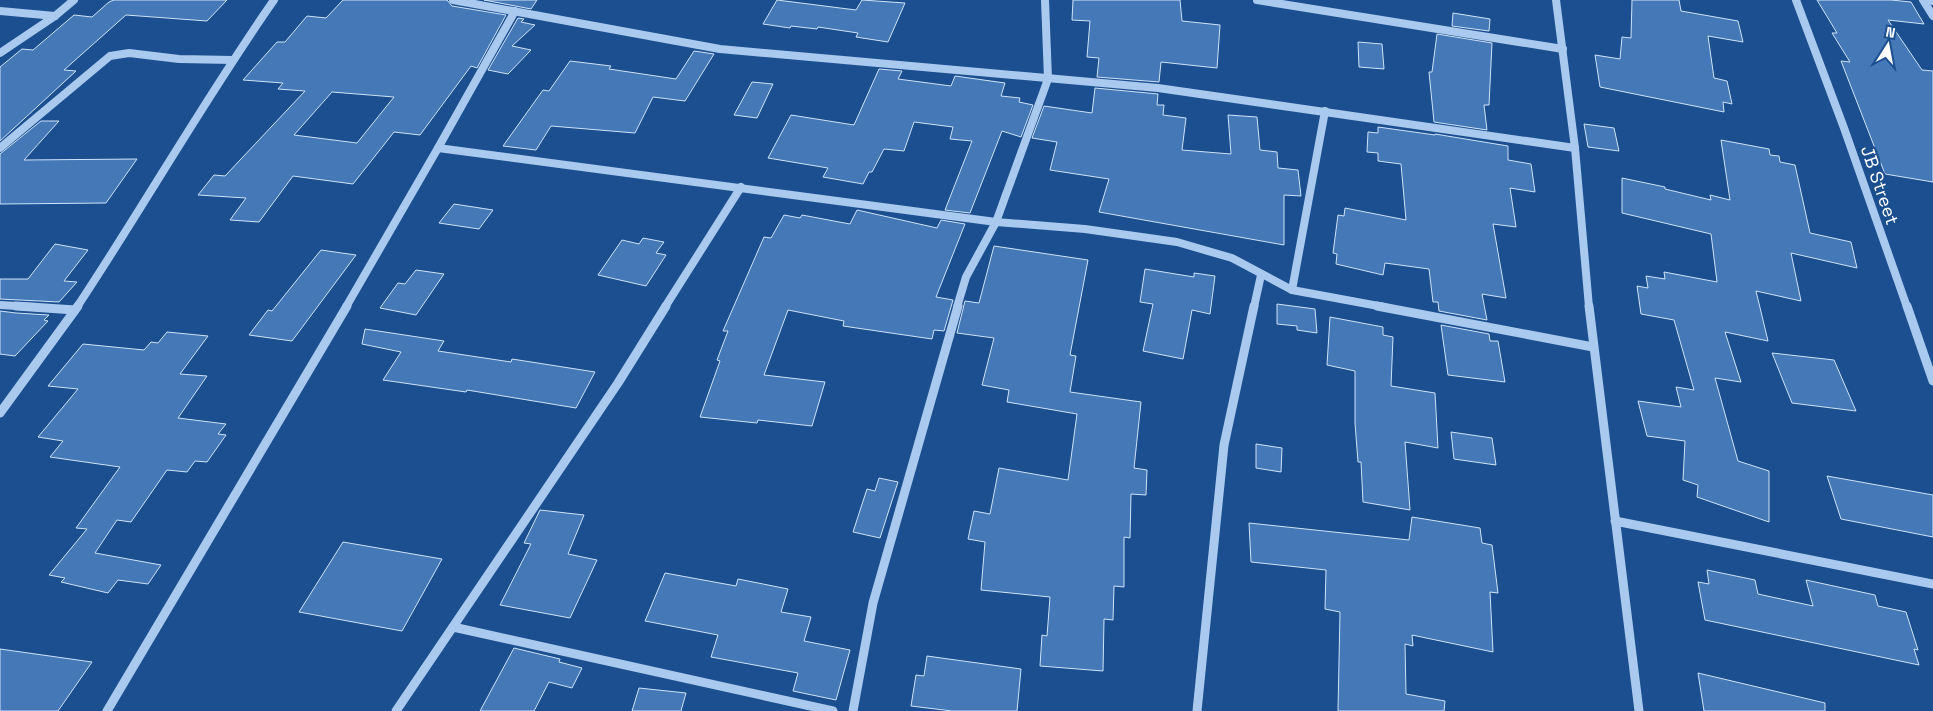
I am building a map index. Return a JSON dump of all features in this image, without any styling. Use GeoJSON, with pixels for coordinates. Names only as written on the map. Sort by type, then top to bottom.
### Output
{"type":"FeatureCollection","features":[{"type":"Feature","properties":{"kind":"street"},"geometry":{"type":"LineString","coordinates":[[0,53],[55,16],[74,0]]}},
{"type":"Feature","properties":{"kind":"street"},"geometry":{"type":"LineString","coordinates":[[0,413],[75,310],[115,250],[232,60],[274,0]]}},
{"type":"Feature","properties":{"kind":"street"},"geometry":{"type":"LineString","coordinates":[[453,0],[720,49],[1158,88],[1575,148]]}},
{"type":"Feature","properties":{"kind":"street"},"geometry":{"type":"LineString","coordinates":[[853,711],[874,603],[966,277],[996,222],[1048,79],[1045,0]]}},
{"type":"Feature","properties":{"kind":"street"},"geometry":{"type":"LineString","coordinates":[[1257,0],[1563,49]]}},
{"type":"Feature","properties":{"kind":"street"},"geometry":{"type":"LineString","coordinates":[[1556,0],[1575,148],[1593,347],[1639,711]]}},
{"type":"Feature","properties":{"kind":"street","name":"JB Street"},"geometry":{"type":"LineString","coordinates":[[1796,0],[1844,128],[1933,381]]}},
{"type":"Feature","properties":{"kind":"street"},"geometry":{"type":"LineString","coordinates":[[1923,0],[1933,16]]}},
{"type":"Feature","properties":{"kind":"street"},"geometry":{"type":"LineString","coordinates":[[1928,0],[1933,1]]}},
{"type":"Feature","properties":{"kind":"street"},"geometry":{"type":"LineString","coordinates":[[107,711],[407,204],[515,10]]}},
{"type":"Feature","properties":{"kind":"street"},"geometry":{"type":"LineString","coordinates":[[0,11],[55,16]]}},
{"type":"Feature","properties":{"kind":"street"},"geometry":{"type":"LineString","coordinates":[[0,148],[110,56],[129,53],[179,59],[232,60]]}},
{"type":"Feature","properties":{"kind":"street"},"geometry":{"type":"LineString","coordinates":[[1292,290],[1324,111]]}},
{"type":"Feature","properties":{"kind":"street"},"geometry":{"type":"LineString","coordinates":[[438,148],[996,222],[1085,229],[1177,242],[1232,258],[1292,290],[1593,347]]}},
{"type":"Feature","properties":{"kind":"street"},"geometry":{"type":"LineString","coordinates":[[396,711],[618,383],[741,187]]}},
{"type":"Feature","properties":{"kind":"street"},"geometry":{"type":"LineString","coordinates":[[1197,711],[1224,445],[1261,275]]}},
{"type":"Feature","properties":{"kind":"street"},"geometry":{"type":"LineString","coordinates":[[0,305],[75,310]]}},
{"type":"Feature","properties":{"kind":"street"},"geometry":{"type":"LineString","coordinates":[[1615,521],[1933,584]]}},
{"type":"Feature","properties":{"kind":"street"},"geometry":{"type":"LineString","coordinates":[[453,627],[833,711]]}},
{"type":"Feature","properties":{"kind":"building"},"geometry":{"type":"Polygon","coordinates":[[[114,0],[227,0],[207,21],[126,15],[64,70],[76,71],[0,141],[0,67],[22,49],[33,50],[74,15],[92,17],[114,0]]]}},
{"type":"Feature","properties":{"kind":"building"},"geometry":{"type":"Polygon","coordinates":[[[343,0],[447,0],[452,6],[506,15],[477,68],[471,66],[420,135],[394,132],[353,184],[293,176],[259,222],[230,220],[246,198],[198,195],[214,175],[225,176],[305,91],[278,89],[283,83],[243,80],[277,42],[285,42],[307,16],[326,18],[343,0]],[[332,92],[294,135],[357,143],[394,97],[332,92]]]}},
{"type":"Feature","properties":{"kind":"building"},"geometry":{"type":"Polygon","coordinates":[[[484,0],[537,0],[531,9],[484,0]]]}},
{"type":"Feature","properties":{"kind":"building"},"geometry":{"type":"Polygon","coordinates":[[[777,0],[856,10],[862,0],[905,3],[888,42],[856,37],[858,33],[818,27],[817,29],[791,26],[790,28],[763,24],[777,0]]]}},
{"type":"Feature","properties":{"kind":"building"},"geometry":{"type":"Polygon","coordinates":[[[1073,0],[1180,0],[1182,21],[1220,25],[1217,68],[1161,62],[1159,82],[1097,77],[1099,58],[1087,57],[1090,21],[1072,20],[1073,0]]]}},
{"type":"Feature","properties":{"kind":"building"},"geometry":{"type":"Polygon","coordinates":[[[1632,0],[1679,0],[1681,11],[1738,21],[1743,42],[1708,36],[1714,78],[1727,81],[1732,104],[1723,102],[1724,112],[1600,87],[1595,55],[1620,59],[1622,37],[1631,38],[1632,0]]]}},
{"type":"Feature","properties":{"kind":"building"},"geometry":{"type":"Polygon","coordinates":[[[1817,0],[1891,0],[1911,2],[1924,24],[1888,20],[1922,70],[1933,71],[1933,182],[1885,174],[1841,61],[1850,62],[1832,33],[1837,33],[1817,0]]]}},
{"type":"Feature","properties":{"kind":"building"},"geometry":{"type":"Polygon","coordinates":[[[1453,13],[1490,19],[1489,31],[1452,26],[1453,13]]]}},
{"type":"Feature","properties":{"kind":"building"},"geometry":{"type":"Polygon","coordinates":[[[518,18],[524,19],[521,22],[535,25],[512,46],[531,50],[508,74],[488,70],[518,18]]]}},
{"type":"Feature","properties":{"kind":"building"},"geometry":{"type":"Polygon","coordinates":[[[1437,34],[1492,43],[1489,105],[1484,105],[1487,130],[1434,122],[1429,72],[1432,72],[1437,34]]]}},
{"type":"Feature","properties":{"kind":"building"},"geometry":{"type":"Polygon","coordinates":[[[1358,42],[1382,44],[1384,69],[1359,67],[1358,42]]]}},
{"type":"Feature","properties":{"kind":"building"},"geometry":{"type":"Polygon","coordinates":[[[694,51],[714,54],[685,101],[653,97],[635,133],[551,126],[536,150],[503,146],[543,90],[549,91],[570,61],[611,66],[609,69],[676,79],[694,51]]]}},
{"type":"Feature","properties":{"kind":"building"},"geometry":{"type":"Polygon","coordinates":[[[879,69],[902,71],[898,79],[951,86],[955,76],[1005,83],[1001,96],[1020,98],[1019,102],[1033,105],[1021,137],[1002,131],[970,213],[945,210],[972,141],[950,139],[953,127],[914,122],[904,151],[884,149],[872,172],[869,172],[863,184],[823,177],[828,168],[768,158],[791,115],[854,125],[879,69]]]}},
{"type":"Feature","properties":{"kind":"building"},"geometry":{"type":"Polygon","coordinates":[[[752,82],[773,84],[757,118],[734,115],[752,82]]]}},
{"type":"Feature","properties":{"kind":"building"},"geometry":{"type":"Polygon","coordinates":[[[1095,88],[1158,94],[1157,105],[1164,105],[1163,115],[1186,118],[1182,150],[1231,154],[1228,115],[1257,117],[1260,150],[1277,152],[1278,168],[1298,170],[1301,196],[1284,195],[1284,245],[1099,212],[1109,179],[1050,170],[1057,142],[1032,138],[1044,106],[1092,113],[1095,88]]]}},
{"type":"Feature","properties":{"kind":"building"},"geometry":{"type":"Polygon","coordinates":[[[41,121],[59,121],[24,160],[137,159],[106,203],[0,204],[0,154],[41,121]]]}},
{"type":"Feature","properties":{"kind":"building"},"geometry":{"type":"Polygon","coordinates":[[[1584,124],[1614,128],[1619,151],[1588,147],[1584,124]]]}},
{"type":"Feature","properties":{"kind":"building"},"geometry":{"type":"Polygon","coordinates":[[[1378,127],[1508,146],[1508,160],[1531,164],[1535,192],[1510,188],[1516,227],[1493,224],[1506,298],[1482,294],[1487,320],[1439,311],[1438,302],[1433,302],[1429,269],[1385,263],[1383,275],[1336,264],[1337,254],[1333,253],[1338,215],[1344,216],[1345,208],[1406,220],[1401,164],[1378,161],[1378,153],[1367,152],[1368,132],[1378,133],[1378,127]]]}},
{"type":"Feature","properties":{"kind":"building"},"geometry":{"type":"Polygon","coordinates":[[[1721,140],[1769,149],[1770,155],[1779,156],[1780,162],[1795,165],[1810,233],[1851,242],[1857,268],[1791,253],[1801,301],[1756,291],[1768,341],[1725,332],[1741,382],[1715,378],[1738,461],[1769,471],[1769,522],[1697,497],[1698,485],[1683,480],[1685,441],[1647,436],[1638,401],[1681,407],[1676,387],[1694,390],[1674,320],[1641,314],[1637,286],[1648,288],[1646,276],[1665,279],[1664,272],[1717,282],[1711,234],[1622,213],[1622,178],[1665,187],[1665,189],[1711,200],[1710,195],[1730,200],[1721,140]]]}},
{"type":"Feature","properties":{"kind":"building"},"geometry":{"type":"Polygon","coordinates":[[[454,204],[493,210],[479,229],[439,223],[454,204]]]}},
{"type":"Feature","properties":{"kind":"building"},"geometry":{"type":"Polygon","coordinates":[[[857,210],[937,228],[941,220],[965,224],[936,297],[953,300],[944,331],[934,330],[932,339],[843,326],[844,321],[788,310],[764,375],[825,382],[812,426],[758,420],[757,423],[700,417],[720,361],[717,360],[728,331],[723,331],[764,237],[771,238],[784,215],[800,218],[802,215],[850,224],[857,210]]]}},
{"type":"Feature","properties":{"kind":"building"},"geometry":{"type":"Polygon","coordinates":[[[643,238],[664,242],[656,253],[666,255],[646,286],[598,275],[622,240],[639,244],[643,238]]]}},
{"type":"Feature","properties":{"kind":"building"},"geometry":{"type":"Polygon","coordinates":[[[55,244],[88,250],[64,281],[77,282],[59,302],[0,299],[0,279],[28,279],[55,244]]]}},
{"type":"Feature","properties":{"kind":"building"},"geometry":{"type":"Polygon","coordinates":[[[994,246],[1088,260],[1070,355],[1076,356],[1070,392],[1141,402],[1134,468],[1147,470],[1146,495],[1131,494],[1130,538],[1124,537],[1124,587],[1114,586],[1113,620],[1104,619],[1103,671],[1040,666],[1042,635],[1047,636],[1050,597],[981,590],[985,542],[968,539],[974,511],[990,514],[999,468],[1068,480],[1077,414],[1007,402],[1009,390],[982,385],[994,338],[957,333],[965,301],[979,303],[994,246]]]}},
{"type":"Feature","properties":{"kind":"building"},"geometry":{"type":"Polygon","coordinates":[[[321,250],[356,255],[292,341],[249,335],[268,310],[272,311],[321,250]]]}},
{"type":"Feature","properties":{"kind":"building"},"geometry":{"type":"Polygon","coordinates":[[[1145,269],[1194,277],[1194,273],[1215,276],[1210,314],[1192,310],[1183,359],[1143,351],[1153,304],[1140,302],[1145,269]]]}},
{"type":"Feature","properties":{"kind":"building"},"geometry":{"type":"Polygon","coordinates":[[[416,270],[444,274],[416,315],[380,308],[398,283],[405,284],[416,270]]]}},
{"type":"Feature","properties":{"kind":"building"},"geometry":{"type":"Polygon","coordinates":[[[1277,304],[1315,309],[1317,333],[1297,330],[1297,326],[1277,324],[1277,304]]]}},
{"type":"Feature","properties":{"kind":"building"},"geometry":{"type":"Polygon","coordinates":[[[0,311],[49,315],[44,320],[48,321],[15,356],[0,354],[0,311]]]}},
{"type":"Feature","properties":{"kind":"building"},"geometry":{"type":"Polygon","coordinates":[[[1330,317],[1383,327],[1383,335],[1393,337],[1391,386],[1435,393],[1438,448],[1405,442],[1410,510],[1363,502],[1361,462],[1358,462],[1355,423],[1355,371],[1327,365],[1330,317]]]}},
{"type":"Feature","properties":{"kind":"building"},"geometry":{"type":"Polygon","coordinates":[[[1441,325],[1489,334],[1490,341],[1498,341],[1505,382],[1448,375],[1441,325]]]}},
{"type":"Feature","properties":{"kind":"building"},"geometry":{"type":"Polygon","coordinates":[[[365,329],[444,341],[438,351],[511,362],[512,359],[595,372],[576,408],[467,390],[466,392],[383,380],[401,352],[362,344],[365,329]]]}},
{"type":"Feature","properties":{"kind":"building"},"geometry":{"type":"Polygon","coordinates":[[[167,332],[208,336],[180,374],[207,376],[178,418],[226,424],[218,434],[226,435],[207,462],[195,461],[187,472],[167,470],[131,522],[117,520],[95,553],[161,565],[148,584],[118,580],[108,593],[61,582],[65,578],[49,575],[87,529],[76,528],[120,467],[50,457],[63,441],[38,437],[78,389],[48,386],[83,344],[144,350],[151,342],[158,343],[167,332]]]}},
{"type":"Feature","properties":{"kind":"building"},"geometry":{"type":"Polygon","coordinates":[[[1772,353],[1834,360],[1856,411],[1792,403],[1772,353]]]}},
{"type":"Feature","properties":{"kind":"building"},"geometry":{"type":"Polygon","coordinates":[[[1451,432],[1492,438],[1496,465],[1454,459],[1451,432]]]}},
{"type":"Feature","properties":{"kind":"building"},"geometry":{"type":"Polygon","coordinates":[[[1256,444],[1282,448],[1281,472],[1256,468],[1256,444]]]}},
{"type":"Feature","properties":{"kind":"building"},"geometry":{"type":"Polygon","coordinates":[[[1827,476],[1933,495],[1933,537],[1841,519],[1827,476]]]}},
{"type":"Feature","properties":{"kind":"building"},"geometry":{"type":"Polygon","coordinates":[[[879,478],[898,482],[880,538],[853,532],[867,489],[875,491],[879,478]]]}},
{"type":"Feature","properties":{"kind":"building"},"geometry":{"type":"Polygon","coordinates":[[[540,510],[584,515],[568,554],[597,560],[570,618],[500,605],[531,544],[524,543],[540,510]]]}},
{"type":"Feature","properties":{"kind":"building"},"geometry":{"type":"Polygon","coordinates":[[[1412,517],[1480,528],[1482,543],[1492,545],[1498,593],[1490,592],[1493,652],[1412,635],[1413,646],[1405,644],[1406,694],[1445,701],[1444,711],[1338,711],[1340,612],[1325,609],[1326,570],[1251,562],[1249,523],[1409,540],[1412,517]]]}},
{"type":"Feature","properties":{"kind":"building"},"geometry":{"type":"Polygon","coordinates":[[[343,542],[442,559],[402,631],[299,612],[343,542]]]}},
{"type":"Feature","properties":{"kind":"building"},"geometry":{"type":"Polygon","coordinates":[[[1707,570],[1755,580],[1758,594],[1813,606],[1806,580],[1875,595],[1878,606],[1906,612],[1918,650],[1914,649],[1919,665],[1705,620],[1698,582],[1709,584],[1707,570]]]}},
{"type":"Feature","properties":{"kind":"building"},"geometry":{"type":"Polygon","coordinates":[[[665,573],[736,586],[738,579],[788,589],[781,612],[811,617],[804,641],[850,650],[836,700],[793,691],[798,673],[711,657],[718,635],[645,621],[665,573]]]}},
{"type":"Feature","properties":{"kind":"building"},"geometry":{"type":"Polygon","coordinates":[[[514,648],[560,659],[559,662],[582,668],[572,688],[549,682],[534,711],[480,711],[514,648]]]}},
{"type":"Feature","properties":{"kind":"building"},"geometry":{"type":"Polygon","coordinates":[[[0,649],[92,662],[58,711],[0,711],[0,649]]]}},
{"type":"Feature","properties":{"kind":"building"},"geometry":{"type":"Polygon","coordinates":[[[927,656],[1021,669],[1017,711],[952,711],[911,706],[916,675],[924,676],[927,656]]]}},
{"type":"Feature","properties":{"kind":"building"},"geometry":{"type":"Polygon","coordinates":[[[1698,673],[1825,703],[1825,711],[1704,711],[1698,673]]]}},
{"type":"Feature","properties":{"kind":"building"},"geometry":{"type":"Polygon","coordinates":[[[639,688],[686,693],[681,711],[632,711],[639,688]]]}}]}
